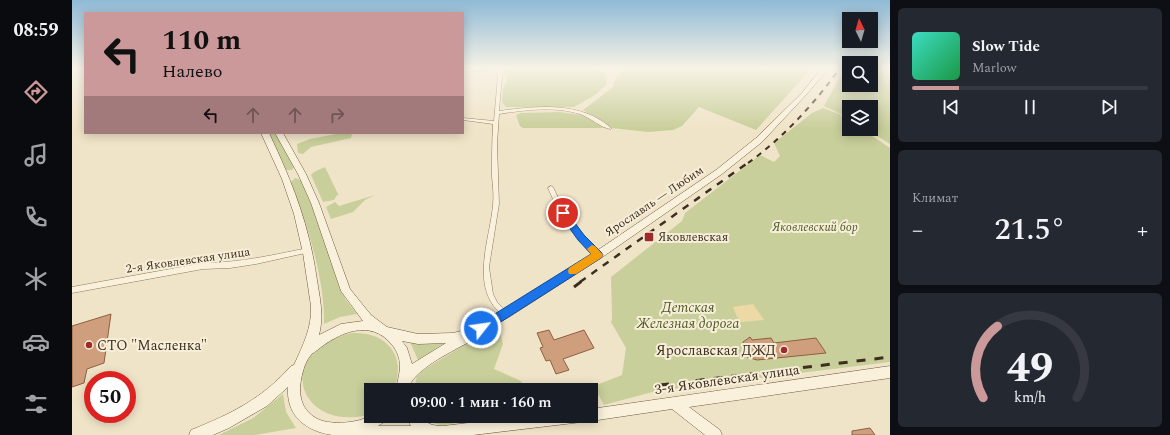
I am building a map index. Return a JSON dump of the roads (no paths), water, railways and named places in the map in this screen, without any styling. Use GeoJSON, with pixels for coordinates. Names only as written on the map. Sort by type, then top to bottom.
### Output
{"type":"FeatureCollection","features":[{"type":"Feature","properties":{"kind":"main road","name":"Ярославль — Любим"},"geometry":{"type":"LineString","coordinates":[[302,360],[323,337],[342,328],[363,326],[418,339],[436,340],[462,336],[481,328],[506,314],[598,255],[719,172],[759,140],[808,88]]}},
{"type":"Feature","properties":{"kind":"main road"},"geometry":{"type":"LineString","coordinates":[[265,134],[299,214],[308,250],[316,316],[314,335],[294,379],[293,397],[299,413],[314,427],[339,433],[366,427],[372,423]]}},
{"type":"Feature","properties":{"kind":"main road"},"geometry":{"type":"LineString","coordinates":[[281,134],[302,174],[318,210],[346,291],[362,312],[397,342],[405,356],[406,365],[404,383]]}},
{"type":"Feature","properties":{"kind":"main road"},"geometry":{"type":"LineString","coordinates":[[407,383],[417,367],[481,328]]}},
{"type":"Feature","properties":{"kind":"main road"},"geometry":{"type":"LineString","coordinates":[[196,435],[228,422],[250,410],[278,388],[302,360]]}},
{"type":"Feature","properties":{"kind":"main road","name":"3-я Яковлевская улица"},"geometry":{"type":"LineString","coordinates":[[598,414],[890,372]]}},
{"type":"Feature","properties":{"kind":"main road"},"geometry":{"type":"LineString","coordinates":[[674,403],[715,435]]}},
{"type":"Feature","properties":{"kind":"main road"},"geometry":{"type":"LineString","coordinates":[[416,423],[426,430],[443,432]]}},
{"type":"Feature","properties":{"kind":"main road"},"geometry":{"type":"LineString","coordinates":[[316,435],[339,433],[395,434],[443,432],[521,423]]}},
{"type":"Feature","properties":{"kind":"street"},"geometry":{"type":"LineString","coordinates":[[499,88],[494,123],[496,204],[487,257],[487,276],[492,300],[506,314]]}},
{"type":"Feature","properties":{"kind":"street"},"geometry":{"type":"LineString","coordinates":[[496,113],[522,110],[562,109],[583,113],[609,128]]}},
{"type":"Feature","properties":{"kind":"street"},"geometry":{"type":"LineString","coordinates":[[464,119],[494,123]]}},
{"type":"Feature","properties":{"kind":"street"},"geometry":{"type":"LineString","coordinates":[[551,188],[563,213],[581,237],[598,255]]}},
{"type":"Feature","properties":{"kind":"street","name":"2-я Яковлевская улица"},"geometry":{"type":"LineString","coordinates":[[72,290],[203,266],[224,266],[246,263],[308,250]]}},
{"type":"Feature","properties":{"kind":"railway"},"geometry":{"type":"LineString","coordinates":[[748,163],[774,143],[798,119],[824,88]]}},
{"type":"Feature","properties":{"kind":"railway"},"geometry":{"type":"LineString","coordinates":[[580,282],[749,162]]}},
{"type":"Feature","properties":{"kind":"railway"},"geometry":{"type":"LineString","coordinates":[[574,287],[582,281]]}},
{"type":"Feature","properties":{"kind":"railway"},"geometry":{"type":"LineString","coordinates":[[660,385],[890,357]]}},
{"type":"Feature","properties":{"kind":"place","name":"Яковлевская"},"geometry":{"type":"Point","coordinates":[649,237]}},
{"type":"Feature","properties":{"kind":"place","name":"СТО \"Масленка\""},"geometry":{"type":"Point","coordinates":[89,345]}},
{"type":"Feature","properties":{"kind":"place","name":"Ярославская ДЖД"},"geometry":{"type":"Point","coordinates":[784,350]}},
{"type":"Feature","properties":{"kind":"park label","name":"Яковлевский бор"},"geometry":{"type":"Point","coordinates":[815,227]}},
{"type":"Feature","properties":{"kind":"park label","name":"Детская Железная дорога"},"geometry":{"type":"Point","coordinates":[688,316]}}]}
